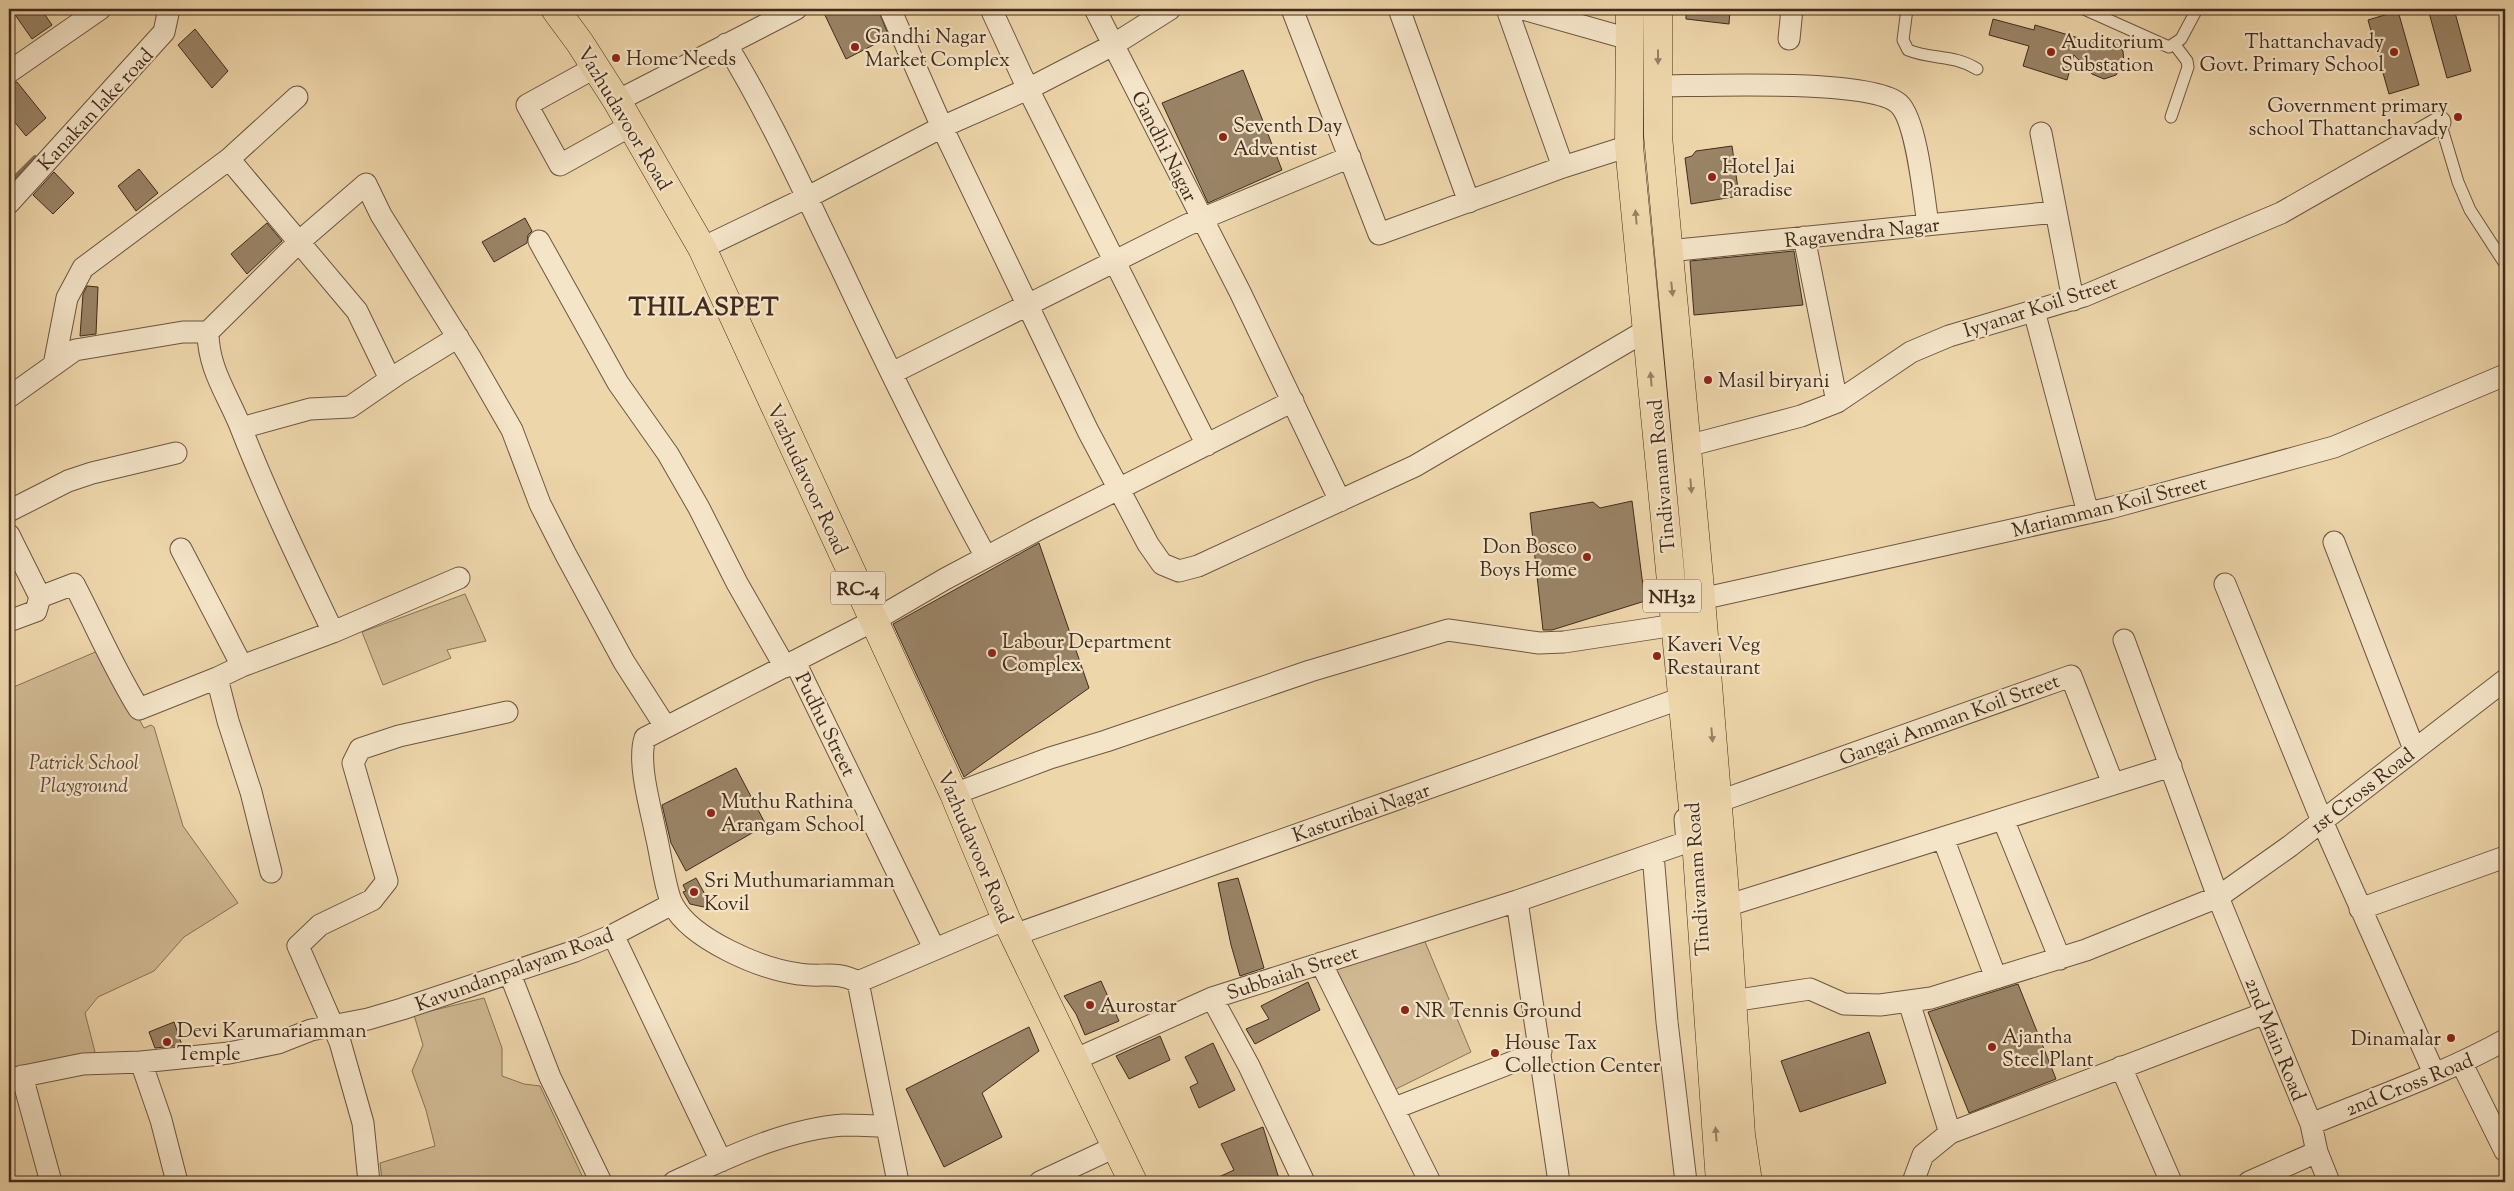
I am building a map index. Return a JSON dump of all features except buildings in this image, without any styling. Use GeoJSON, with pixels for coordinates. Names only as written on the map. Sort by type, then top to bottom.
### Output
{"type":"FeatureCollection","features":[{"type":"Feature","properties":{"kind":"main road","name":"Vazhudavoor Road"},"geometry":{"type":"LineString","coordinates":[[555,9],[596,67],[617,101],[702,248],[954,794],[1010,927],[1133,1182]]}},
{"type":"Feature","properties":{"kind":"main road","name":"Tindivanam Road"},"geometry":{"type":"LineString","coordinates":[[1630,9],[1629,146],[1675,625],[1678,700],[1696,840],[1720,1182]]}},
{"type":"Feature","properties":{"kind":"main road","name":"NH32"},"geometry":{"type":"LineString","coordinates":[[1658,9],[1658,136],[1701,599],[1726,906],[1741,1135],[1748,1182]]}},
{"type":"Feature","properties":{"kind":"street"},"geometry":{"type":"LineString","coordinates":[[9,72],[100,9]]}},
{"type":"Feature","properties":{"kind":"street","name":"Kanakan lake road"},"geometry":{"type":"LineString","coordinates":[[9,203],[164,32],[169,9]]}},
{"type":"Feature","properties":{"kind":"street"},"geometry":{"type":"LineString","coordinates":[[617,101],[796,9]]}},
{"type":"Feature","properties":{"kind":"street"},"geometry":{"type":"LineString","coordinates":[[890,9],[942,128],[1088,431],[1148,544],[1162,564],[1179,571],[1198,566],[1415,466],[1647,330]]}},
{"type":"Feature","properties":{"kind":"street"},"geometry":{"type":"LineString","coordinates":[[991,9],[1028,89],[1207,445]]}},
{"type":"Feature","properties":{"kind":"street","name":"Gandhi Nagar"},"geometry":{"type":"LineString","coordinates":[[892,373],[1202,218],[1095,9]]}},
{"type":"Feature","properties":{"kind":"street"},"geometry":{"type":"LineString","coordinates":[[702,248],[808,197],[942,128],[1028,89],[1113,45],[1170,9]]}},
{"type":"Feature","properties":{"kind":"street"},"geometry":{"type":"LineString","coordinates":[[1292,9],[1379,234],[1563,166],[1629,146]]}},
{"type":"Feature","properties":{"kind":"street"},"geometry":{"type":"LineString","coordinates":[[1399,9],[1469,202]]}},
{"type":"Feature","properties":{"kind":"street"},"geometry":{"type":"LineString","coordinates":[[1507,9],[1563,166]]}},
{"type":"Feature","properties":{"kind":"street"},"geometry":{"type":"LineString","coordinates":[[1523,9],[1629,39]]}},
{"type":"Feature","properties":{"kind":"street"},"geometry":{"type":"LineString","coordinates":[[1789,39],[1792,9]]}},
{"type":"Feature","properties":{"kind":"street"},"geometry":{"type":"LineString","coordinates":[[726,44],[744,74],[808,197],[950,491],[986,557]]}},
{"type":"Feature","properties":{"kind":"street"},"geometry":{"type":"LineString","coordinates":[[596,67],[528,105],[560,165],[630,126]]}},
{"type":"Feature","properties":{"kind":"street"},"geometry":{"type":"LineString","coordinates":[[1658,86],[1816,86],[1864,92],[1885,97],[1898,103],[1905,113],[1917,153],[1928,225]]}},
{"type":"Feature","properties":{"kind":"street"},"geometry":{"type":"LineString","coordinates":[[54,365],[68,298],[83,268],[229,159],[297,97]]}},
{"type":"Feature","properties":{"kind":"street","name":"Iyyanar Koil Street"},"geometry":{"type":"LineString","coordinates":[[1687,446],[1801,416],[1837,402],[1911,352],[1949,336],[2074,300],[2281,213],[2440,122]]}},
{"type":"Feature","properties":{"kind":"street"},"geometry":{"type":"LineString","coordinates":[[2041,133],[2074,300]]}},
{"type":"Feature","properties":{"kind":"street"},"geometry":{"type":"LineString","coordinates":[[1340,501],[1293,401],[1202,218],[1350,157]]}},
{"type":"Feature","properties":{"kind":"street"},"geometry":{"type":"LineString","coordinates":[[229,159],[357,311],[390,379]]}},
{"type":"Feature","properties":{"kind":"street"},"geometry":{"type":"LineString","coordinates":[[9,397],[75,350],[183,332],[208,332],[300,241],[366,184],[381,214],[458,337],[512,430],[540,504],[592,604],[636,682],[665,726]]}},
{"type":"Feature","properties":{"kind":"street","name":"Ragavendra Nagar"},"geometry":{"type":"LineString","coordinates":[[1668,251],[2056,212]]}},
{"type":"Feature","properties":{"kind":"street"},"geometry":{"type":"LineString","coordinates":[[1804,238],[1837,402]]}},
{"type":"Feature","properties":{"kind":"street","name":"Pudhu Street"},"geometry":{"type":"LineString","coordinates":[[539,241],[618,383],[668,454],[699,508],[737,583],[790,664],[934,948]]}},
{"type":"Feature","properties":{"kind":"street"},"geometry":{"type":"LineString","coordinates":[[2034,312],[2088,513]]}},
{"type":"Feature","properties":{"kind":"street"},"geometry":{"type":"LineString","coordinates":[[208,332],[208,348],[213,369],[241,428],[264,485],[333,632]]}},
{"type":"Feature","properties":{"kind":"street"},"geometry":{"type":"LineString","coordinates":[[241,428],[310,409],[350,407],[390,379],[458,337]]}},
{"type":"Feature","properties":{"kind":"street","name":"Mariamman Koil Street"},"geometry":{"type":"LineString","coordinates":[[1701,599],[2088,513],[2334,447],[2505,375]]}},
{"type":"Feature","properties":{"kind":"street"},"geometry":{"type":"LineString","coordinates":[[858,982],[845,975],[802,975],[772,970],[724,949],[681,918],[672,904],[650,806],[642,748],[645,738],[665,726],[873,621],[986,557],[1293,401]]}},
{"type":"Feature","properties":{"kind":"street"},"geometry":{"type":"LineString","coordinates":[[9,511],[68,481],[92,473],[176,453]]}},
{"type":"Feature","properties":{"kind":"street"},"geometry":{"type":"LineString","coordinates":[[9,535],[40,597],[36,611],[9,621]]}},
{"type":"Feature","properties":{"kind":"street"},"geometry":{"type":"LineString","coordinates":[[2334,542],[2414,749]]}},
{"type":"Feature","properties":{"kind":"street"},"geometry":{"type":"LineString","coordinates":[[181,549],[242,666]]}},
{"type":"Feature","properties":{"kind":"street"},"geometry":{"type":"LineString","coordinates":[[40,597],[74,584],[100,634],[119,677],[139,709],[242,666],[333,632],[459,578]]}},
{"type":"Feature","properties":{"kind":"street"},"geometry":{"type":"LineString","coordinates":[[2225,584],[2322,821],[2434,1074]]}},
{"type":"Feature","properties":{"kind":"street"},"geometry":{"type":"LineString","coordinates":[[954,794],[1050,758],[1106,741],[1310,671],[1448,630],[1539,643],[1564,642],[1675,625]]}},
{"type":"Feature","properties":{"kind":"street","name":"2nd Main Road"},"geometry":{"type":"LineString","coordinates":[[2124,640],[2172,766],[2218,897],[2311,1124],[2318,1152],[2330,1182]]}},
{"type":"Feature","properties":{"kind":"street","name":"Gangai Amman Koil Street"},"geometry":{"type":"LineString","coordinates":[[1718,802],[2071,676],[2112,784]]}},
{"type":"Feature","properties":{"kind":"street"},"geometry":{"type":"LineString","coordinates":[[217,678],[228,721],[251,792],[271,872]]}},
{"type":"Feature","properties":{"kind":"street","name":"1st Cross Road"},"geometry":{"type":"LineString","coordinates":[[1732,1001],[1810,989],[1844,1004],[1880,1005],[1931,998],[2086,950],[2218,897],[2322,821],[2505,680]]}},
{"type":"Feature","properties":{"kind":"street","name":"Kasturibai Nagar"},"geometry":{"type":"LineString","coordinates":[[1010,927],[1678,700],[1709,701]]}},
{"type":"Feature","properties":{"kind":"street","name":"Subbaiah Street"},"geometry":{"type":"LineString","coordinates":[[1074,1060],[1212,998],[1517,901],[1687,842],[1678,700]]}},
{"type":"Feature","properties":{"kind":"street"},"geometry":{"type":"LineString","coordinates":[[369,1182],[363,1124],[340,1042],[298,946],[320,925],[372,900],[387,881],[353,763],[360,749],[400,736],[507,712]]}},
{"type":"Feature","properties":{"kind":"street"},"geometry":{"type":"LineString","coordinates":[[1726,906],[2172,766]]}},
{"type":"Feature","properties":{"kind":"street"},"geometry":{"type":"LineString","coordinates":[[2003,819],[2060,959]]}},
{"type":"Feature","properties":{"kind":"street"},"geometry":{"type":"LineString","coordinates":[[1943,838],[1996,978]]}},
{"type":"Feature","properties":{"kind":"street"},"geometry":{"type":"LineString","coordinates":[[1653,854],[1667,1022],[1686,1182]]}},
{"type":"Feature","properties":{"kind":"street"},"geometry":{"type":"LineString","coordinates":[[2360,909],[2505,857]]}},
{"type":"Feature","properties":{"kind":"street"},"geometry":{"type":"LineString","coordinates":[[1517,901],[1559,1182]]}},
{"type":"Feature","properties":{"kind":"street","name":"Kavundanpalayam Road"},"geometry":{"type":"LineString","coordinates":[[16,1077],[83,1064],[141,1062],[229,1053],[278,1043],[311,1030],[393,1011],[510,974],[613,935],[672,904]]}},
{"type":"Feature","properties":{"kind":"street"},"geometry":{"type":"LineString","coordinates":[[858,982],[934,948],[1010,927]]}},
{"type":"Feature","properties":{"kind":"street"},"geometry":{"type":"LineString","coordinates":[[613,935],[721,1161]]}},
{"type":"Feature","properties":{"kind":"street"},"geometry":{"type":"LineString","coordinates":[[1321,963],[1430,1182]]}},
{"type":"Feature","properties":{"kind":"street"},"geometry":{"type":"LineString","coordinates":[[510,974],[550,1077],[601,1182]]}},
{"type":"Feature","properties":{"kind":"street"},"geometry":{"type":"LineString","coordinates":[[858,982],[898,1182]]}},
{"type":"Feature","properties":{"kind":"street"},"geometry":{"type":"LineString","coordinates":[[1212,998],[1249,1066],[1304,1182]]}},
{"type":"Feature","properties":{"kind":"street"},"geometry":{"type":"LineString","coordinates":[[1909,1002],[1950,1133]]}},
{"type":"Feature","properties":{"kind":"street"},"geometry":{"type":"LineString","coordinates":[[1913,1182],[1923,1155],[1950,1133],[2265,1013]]}},
{"type":"Feature","properties":{"kind":"street","name":"2nd Cross Road"},"geometry":{"type":"LineString","coordinates":[[2311,1124],[2462,1064],[2505,1040]]}},
{"type":"Feature","properties":{"kind":"street"},"geometry":{"type":"LineString","coordinates":[[1394,1108],[1540,1051]]}},
{"type":"Feature","properties":{"kind":"street"},"geometry":{"type":"LineString","coordinates":[[141,1062],[161,1120],[177,1182]]}},
{"type":"Feature","properties":{"kind":"street"},"geometry":{"type":"LineString","coordinates":[[2462,1064],[2505,1151]]}},
{"type":"Feature","properties":{"kind":"street"},"geometry":{"type":"LineString","coordinates":[[2121,1067],[2171,1182]]}},
{"type":"Feature","properties":{"kind":"street"},"geometry":{"type":"LineString","coordinates":[[16,1077],[51,1182]]}},
{"type":"Feature","properties":{"kind":"street"},"geometry":{"type":"LineString","coordinates":[[674,1182],[721,1161],[795,1134],[843,1125],[886,1126]]}},
{"type":"Feature","properties":{"kind":"street"},"geometry":{"type":"LineString","coordinates":[[1040,1182],[1116,1146]]}},
{"type":"Feature","properties":{"kind":"street"},"geometry":{"type":"LineString","coordinates":[[2249,1182],[2318,1152]]}},
{"type":"Feature","properties":{"kind":"lane"},"geometry":{"type":"LineString","coordinates":[[1907,9],[1904,40],[1908,50],[1918,54],[1959,59],[1977,69]]}},
{"type":"Feature","properties":{"kind":"lane"},"geometry":{"type":"LineString","coordinates":[[2084,9],[2162,46],[2169,47],[2175,45],[2197,9]]}},
{"type":"Feature","properties":{"kind":"lane"},"geometry":{"type":"LineString","coordinates":[[2171,117],[2188,67],[2187,61],[2175,45]]}},
{"type":"Feature","properties":{"kind":"lane"},"geometry":{"type":"LineString","coordinates":[[2440,122],[2458,182],[2470,210],[2505,264]]}},
{"type":"Feature","properties":{"kind":"green space"},"geometry":{"type":"Polygon","coordinates":[[[465,594],[486,641],[447,650],[451,658],[383,685],[362,632],[465,594]]]}},
{"type":"Feature","properties":{"kind":"green space","name":"Patrick School Playground"},"geometry":{"type":"Polygon","coordinates":[[[100,650],[144,728],[151,725],[154,727],[183,826],[238,903],[184,937],[154,971],[98,997],[85,1013],[96,1056],[13,1070],[9,1058],[9,689],[100,650]]]}},
{"type":"Feature","properties":{"kind":"green space","name":"NR Tennis Ground"},"geometry":{"type":"Polygon","coordinates":[[[1423,937],[1471,1052],[1394,1090],[1336,968],[1423,937]]]}},
{"type":"Feature","properties":{"kind":"green space"},"geometry":{"type":"Polygon","coordinates":[[[484,998],[502,1048],[502,1076],[524,1084],[540,1086],[585,1182],[402,1182],[382,1180],[380,1163],[435,1146],[426,1110],[412,1071],[423,1045],[414,1015],[484,998]]]}},
{"type":"Feature","properties":{"kind":"waterway"},"geometry":{"type":"LineString","coordinates":[[9,184],[35,158]]}},
{"type":"Feature","properties":{"kind":"place","name":"Gandhi Nagar Market Complex"},"geometry":{"type":"Point","coordinates":[855,47]}},
{"type":"Feature","properties":{"kind":"place","name":"Auditorium Substation"},"geometry":{"type":"Point","coordinates":[2051,52]}},
{"type":"Feature","properties":{"kind":"place","name":"Thattanchavady Govt. Primary School"},"geometry":{"type":"Point","coordinates":[2394,52]}},
{"type":"Feature","properties":{"kind":"place","name":"Home Needs"},"geometry":{"type":"Point","coordinates":[616,58]}},
{"type":"Feature","properties":{"kind":"place","name":"Government primary school Thattanchavady"},"geometry":{"type":"Point","coordinates":[2458,117]}},
{"type":"Feature","properties":{"kind":"place","name":"Seventh Day Adventist"},"geometry":{"type":"Point","coordinates":[1223,137]}},
{"type":"Feature","properties":{"kind":"place","name":"Hotel Jai Paradise"},"geometry":{"type":"Point","coordinates":[1712,177]}},
{"type":"Feature","properties":{"kind":"place","name":"Masil biryani"},"geometry":{"type":"Point","coordinates":[1708,380]}},
{"type":"Feature","properties":{"kind":"place","name":"Don Bosco Boys Home"},"geometry":{"type":"Point","coordinates":[1587,557]}},
{"type":"Feature","properties":{"kind":"place","name":"Labour Department Complex"},"geometry":{"type":"Point","coordinates":[992,653]}},
{"type":"Feature","properties":{"kind":"place","name":"Kaveri Veg Restaurant"},"geometry":{"type":"Point","coordinates":[1657,656]}},
{"type":"Feature","properties":{"kind":"place","name":"Muthu Rathina Arangam School"},"geometry":{"type":"Point","coordinates":[711,813]}},
{"type":"Feature","properties":{"kind":"place","name":"Sri Muthumariamman Kovil"},"geometry":{"type":"Point","coordinates":[694,892]}},
{"type":"Feature","properties":{"kind":"place","name":"Aurostar"},"geometry":{"type":"Point","coordinates":[1090,1005]}},
{"type":"Feature","properties":{"kind":"place","name":"NR Tennis Ground"},"geometry":{"type":"Point","coordinates":[1405,1010]}},
{"type":"Feature","properties":{"kind":"place","name":"Dinamalar"},"geometry":{"type":"Point","coordinates":[2451,1038]}},
{"type":"Feature","properties":{"kind":"place","name":"Devi Karumariamman Temple"},"geometry":{"type":"Point","coordinates":[167,1042]}},
{"type":"Feature","properties":{"kind":"place","name":"Ajantha Steel Plant"},"geometry":{"type":"Point","coordinates":[1992,1047]}},
{"type":"Feature","properties":{"kind":"place","name":"House Tax Collection Center"},"geometry":{"type":"Point","coordinates":[1495,1053]}},
{"type":"Feature","properties":{"kind":"district","name":"THILASPET"},"geometry":{"type":"Point","coordinates":[704,306]}}]}
